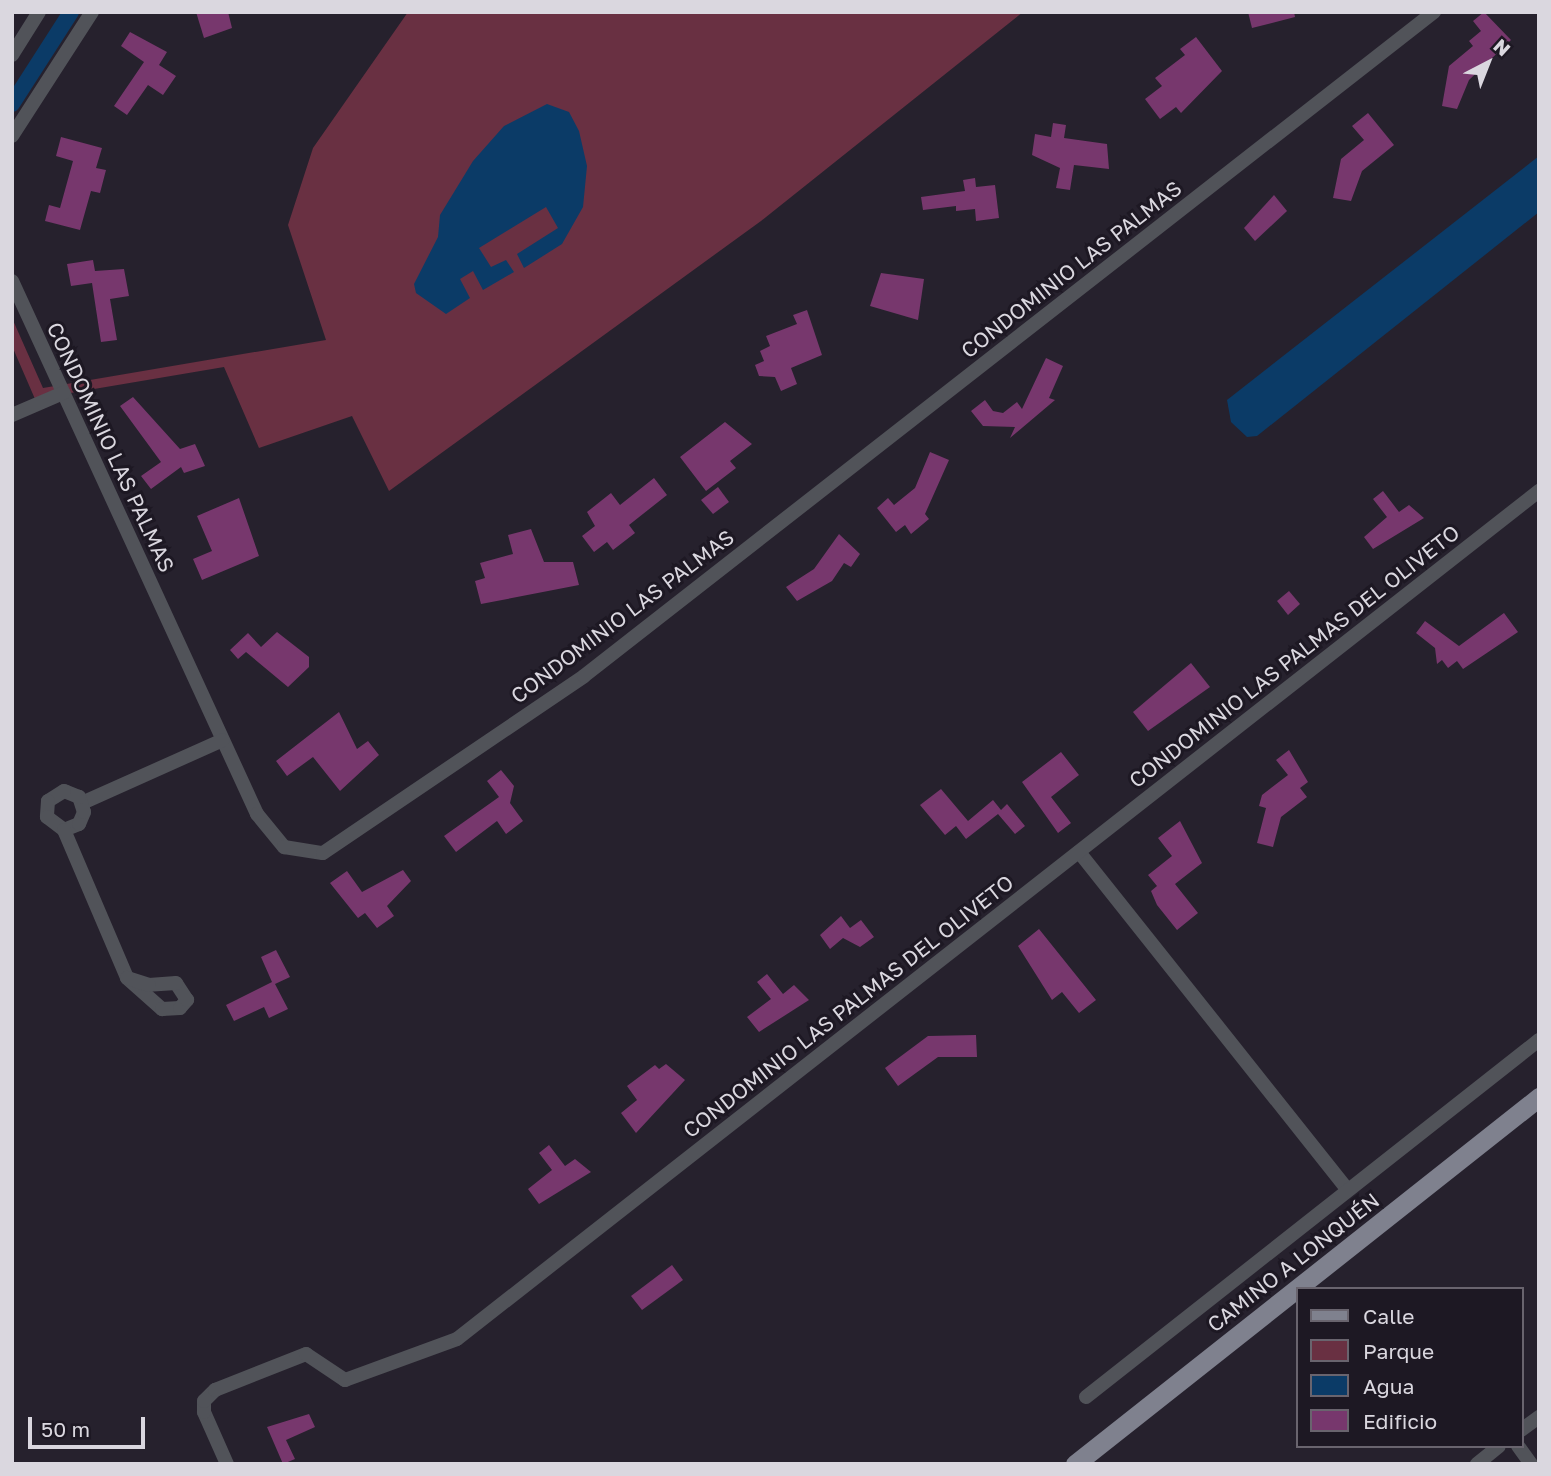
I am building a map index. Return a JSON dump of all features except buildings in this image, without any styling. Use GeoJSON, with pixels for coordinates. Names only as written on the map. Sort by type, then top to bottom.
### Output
{"type":"FeatureCollection","features":[{"type":"Feature","properties":{"kind":"main road","name":"CAMINO A LONQUÉN"},"geometry":{"type":"LineString","coordinates":[[1299,1287],[1539,1097]]}},
{"type":"Feature","properties":{"kind":"main road","name":"CAMINO A LONQUÉN"},"geometry":{"type":"LineString","coordinates":[[1075,1464],[1296,1289]]}},
{"type":"Feature","properties":{"kind":"street"},"geometry":{"type":"LineString","coordinates":[[12,55],[39,12]]}},
{"type":"Feature","properties":{"kind":"street"},"geometry":{"type":"LineString","coordinates":[[12,136],[92,12]]}},
{"type":"Feature","properties":{"kind":"street","name":"CONDOMINIO LAS PALMAS"},"geometry":{"type":"LineString","coordinates":[[12,281],[263,825],[284,847],[316,855],[356,836],[584,676],[1434,12]]}},
{"type":"Feature","properties":{"kind":"street"},"geometry":{"type":"LineString","coordinates":[[12,415],[64,393]]}},
{"type":"Feature","properties":{"kind":"street","name":"CONDOMINIO LAS PALMAS DEL OLIVETO"},"geometry":{"type":"LineString","coordinates":[[227,1464],[204,1412],[204,1401],[215,1390],[306,1354],[345,1380],[457,1339],[1539,491]]}},
{"type":"Feature","properties":{"kind":"street"},"geometry":{"type":"LineString","coordinates":[[82,803],[223,740]]}},
{"type":"Feature","properties":{"kind":"street"},"geometry":{"type":"LineString","coordinates":[[82,803],[67,792],[50,799],[47,817],[64,830],[127,978]]}},
{"type":"Feature","properties":{"kind":"street"},"geometry":{"type":"LineString","coordinates":[[64,830],[81,822],[82,803]]}},
{"type":"Feature","properties":{"kind":"street"},"geometry":{"type":"LineString","coordinates":[[1079,852],[1348,1189]]}},
{"type":"Feature","properties":{"kind":"street"},"geometry":{"type":"LineString","coordinates":[[1086,1397],[1539,1040]]}},
{"type":"Feature","properties":{"kind":"street"},"geometry":{"type":"LineString","coordinates":[[1523,1429],[1539,1417]]}},
{"type":"Feature","properties":{"kind":"street"},"geometry":{"type":"LineString","coordinates":[[1477,1464],[1497,1448]]}},
{"type":"Feature","properties":{"kind":"street"},"geometry":{"type":"LineString","coordinates":[[1519,1448],[1531,1464]]}},
{"type":"Feature","properties":{"kind":"green space"},"geometry":{"type":"Polygon","coordinates":[[[408,12],[1023,12],[761,221],[389,491],[352,416],[259,448],[224,367],[35,399],[12,346],[12,318],[43,388],[326,340],[288,225],[313,148],[408,12]]]}},
{"type":"Feature","properties":{"kind":"water"},"geometry":{"type":"Polygon","coordinates":[[[547,104],[569,112],[579,131],[587,166],[583,207],[562,244],[524,268],[517,254],[558,228],[546,207],[479,248],[491,267],[506,260],[514,272],[483,290],[473,271],[460,279],[470,298],[446,314],[416,293],[414,284],[438,237],[440,215],[473,161],[504,126],[547,104]]]}},
{"type":"Feature","properties":{"kind":"water"},"geometry":{"type":"Polygon","coordinates":[[[1539,156],[1539,212],[1257,436],[1247,437],[1231,422],[1227,400],[1539,156]]]}},
{"type":"Feature","properties":{"kind":"waterway"},"geometry":{"type":"LineString","coordinates":[[12,104],[71,12]]}}]}
